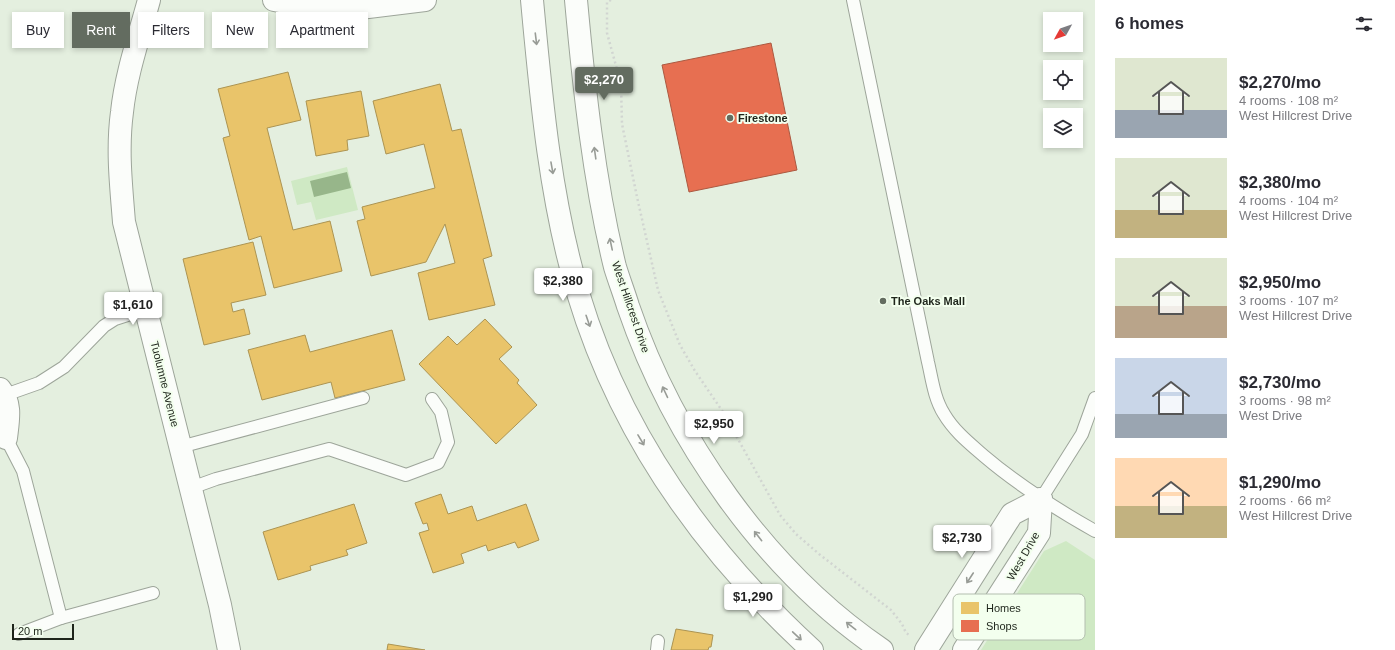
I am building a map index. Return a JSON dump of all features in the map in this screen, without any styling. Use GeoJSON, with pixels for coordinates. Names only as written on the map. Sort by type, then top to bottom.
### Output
{"type":"FeatureCollection","features":[{"type":"Feature","properties":{"kind":"main road","name":"Tuolumne Avenue"},"geometry":{"type":"LineString","coordinates":[[149,0],[130,69],[122,112],[119,167],[124,222],[220,605],[229,650]]}},
{"type":"Feature","properties":{"kind":"main road"},"geometry":{"type":"LineString","coordinates":[[274,0],[360,8],[425,0]]}},
{"type":"Feature","properties":{"kind":"main road"},"geometry":{"type":"LineString","coordinates":[[532,0],[550,157],[563,235],[578,293],[600,358],[628,419],[665,481],[752,592],[812,650]]}},
{"type":"Feature","properties":{"kind":"main road","name":"West Hillcrest Drive"},"geometry":{"type":"LineString","coordinates":[[576,0],[584,81],[602,206],[616,268],[640,339],[646,352],[672,407],[715,480],[767,547],[818,601],[882,650]]}},
{"type":"Feature","properties":{"kind":"main road"},"geometry":{"type":"LineString","coordinates":[[3,392],[9,408],[6,438]]}},
{"type":"Feature","properties":{"kind":"main road"},"geometry":{"type":"LineString","coordinates":[[961,594],[1012,514],[1041,499]]}},
{"type":"Feature","properties":{"kind":"main road","name":"West Drive"},"geometry":{"type":"LineString","coordinates":[[1000,594],[1039,533],[1041,499]]}},
{"type":"Feature","properties":{"kind":"main road"},"geometry":{"type":"LineString","coordinates":[[926,650],[953,607]]}},
{"type":"Feature","properties":{"kind":"main road","name":"West Drive"},"geometry":{"type":"LineString","coordinates":[[964,650],[970,640]]}},
{"type":"Feature","properties":{"kind":"lane"},"geometry":{"type":"LineString","coordinates":[[853,0],[934,392],[938,402],[944,414],[966,441],[1004,473],[1041,499],[1095,531]]}},
{"type":"Feature","properties":{"kind":"lane"},"geometry":{"type":"LineString","coordinates":[[3,392],[40,383],[64,367],[104,326],[116,319],[146,309]]}},
{"type":"Feature","properties":{"kind":"lane"},"geometry":{"type":"LineString","coordinates":[[180,447],[363,398]]}},
{"type":"Feature","properties":{"kind":"lane"},"geometry":{"type":"LineString","coordinates":[[1041,499],[1082,434],[1095,398]]}},
{"type":"Feature","properties":{"kind":"lane"},"geometry":{"type":"LineString","coordinates":[[191,488],[216,479],[329,449],[406,475],[438,463],[448,442],[441,412],[432,399]]}},
{"type":"Feature","properties":{"kind":"lane"},"geometry":{"type":"LineString","coordinates":[[6,438],[23,471],[62,618]]}},
{"type":"Feature","properties":{"kind":"lane"},"geometry":{"type":"LineString","coordinates":[[19,634],[62,618],[153,593]]}},
{"type":"Feature","properties":{"kind":"path"},"geometry":{"type":"LineString","coordinates":[[611,0],[607,2],[608,33],[621,84],[622,124],[658,290],[680,345],[695,372],[722,412],[780,515],[796,534],[819,554],[890,610],[902,624],[906,633]]}},
{"type":"Feature","properties":{"kind":"shaded area"},"geometry":{"type":"Polygon","coordinates":[[[347,167],[358,210],[316,220],[311,202],[297,205],[291,181],[347,167]]]}},
{"type":"Feature","properties":{"kind":"shaded area"},"geometry":{"type":"Polygon","coordinates":[[[347,172],[351,188],[314,197],[310,181],[347,172]]]}},
{"type":"Feature","properties":{"kind":"shaded area"},"geometry":{"type":"Polygon","coordinates":[[[1066,541],[1095,560],[1095,650],[981,650],[987,640],[1085,640],[1085,594],[1017,594],[1044,551],[1066,541]]]}},
{"type":"Feature","properties":{"kind":"building: Homes"},"geometry":{"type":"Polygon","coordinates":[[[288,72],[301,120],[267,128],[293,230],[330,221],[342,271],[274,288],[261,236],[249,240],[223,138],[230,136],[218,89],[288,72]]]}},
{"type":"Feature","properties":{"kind":"building: Homes"},"geometry":{"type":"Polygon","coordinates":[[[440,84],[452,131],[461,129],[492,256],[483,259],[495,305],[429,320],[418,273],[455,263],[445,224],[426,262],[371,276],[357,221],[365,219],[362,207],[435,188],[424,144],[386,154],[373,101],[440,84]]]}},
{"type":"Feature","properties":{"kind":"building: Homes"},"geometry":{"type":"Polygon","coordinates":[[[361,91],[369,136],[347,140],[348,150],[316,156],[306,101],[361,91]]]}},
{"type":"Feature","properties":{"kind":"building: Homes"},"geometry":{"type":"Polygon","coordinates":[[[253,242],[266,295],[231,303],[233,312],[244,309],[250,334],[204,345],[183,259],[253,242]]]}},
{"type":"Feature","properties":{"kind":"building: Homes"},"geometry":{"type":"Polygon","coordinates":[[[485,319],[512,347],[499,359],[519,380],[517,383],[537,405],[496,444],[419,364],[448,336],[457,345],[485,319]]]}},
{"type":"Feature","properties":{"kind":"building: Homes"},"geometry":{"type":"Polygon","coordinates":[[[392,330],[405,380],[335,398],[331,382],[262,400],[248,350],[305,335],[310,352],[392,330]]]}},
{"type":"Feature","properties":{"kind":"building: Homes"},"geometry":{"type":"Polygon","coordinates":[[[441,494],[448,514],[472,506],[477,521],[526,504],[539,540],[518,548],[515,542],[488,551],[486,545],[461,554],[464,563],[433,573],[419,533],[429,530],[427,523],[423,524],[415,503],[441,494]]]}},
{"type":"Feature","properties":{"kind":"building: Homes"},"geometry":{"type":"Polygon","coordinates":[[[354,504],[367,543],[346,550],[348,555],[310,566],[311,570],[278,580],[263,532],[354,504]]]}},
{"type":"Feature","properties":{"kind":"building: Homes"},"geometry":{"type":"Polygon","coordinates":[[[676,629],[713,635],[711,647],[709,647],[708,650],[671,650],[676,629]]]}},
{"type":"Feature","properties":{"kind":"building: Homes"},"geometry":{"type":"Polygon","coordinates":[[[388,644],[425,650],[387,650],[388,644]]]}},
{"type":"Feature","properties":{"kind":"building: Shops","name":"Firestone"},"geometry":{"type":"Polygon","coordinates":[[[771,43],[797,170],[689,192],[662,65],[771,43]]]}},
{"type":"Feature","properties":{"kind":"place","name":"Firestone"},"geometry":{"type":"Point","coordinates":[730,118]}},
{"type":"Feature","properties":{"kind":"place","name":"The Oaks Mall"},"geometry":{"type":"Point","coordinates":[883,301]}}]}
